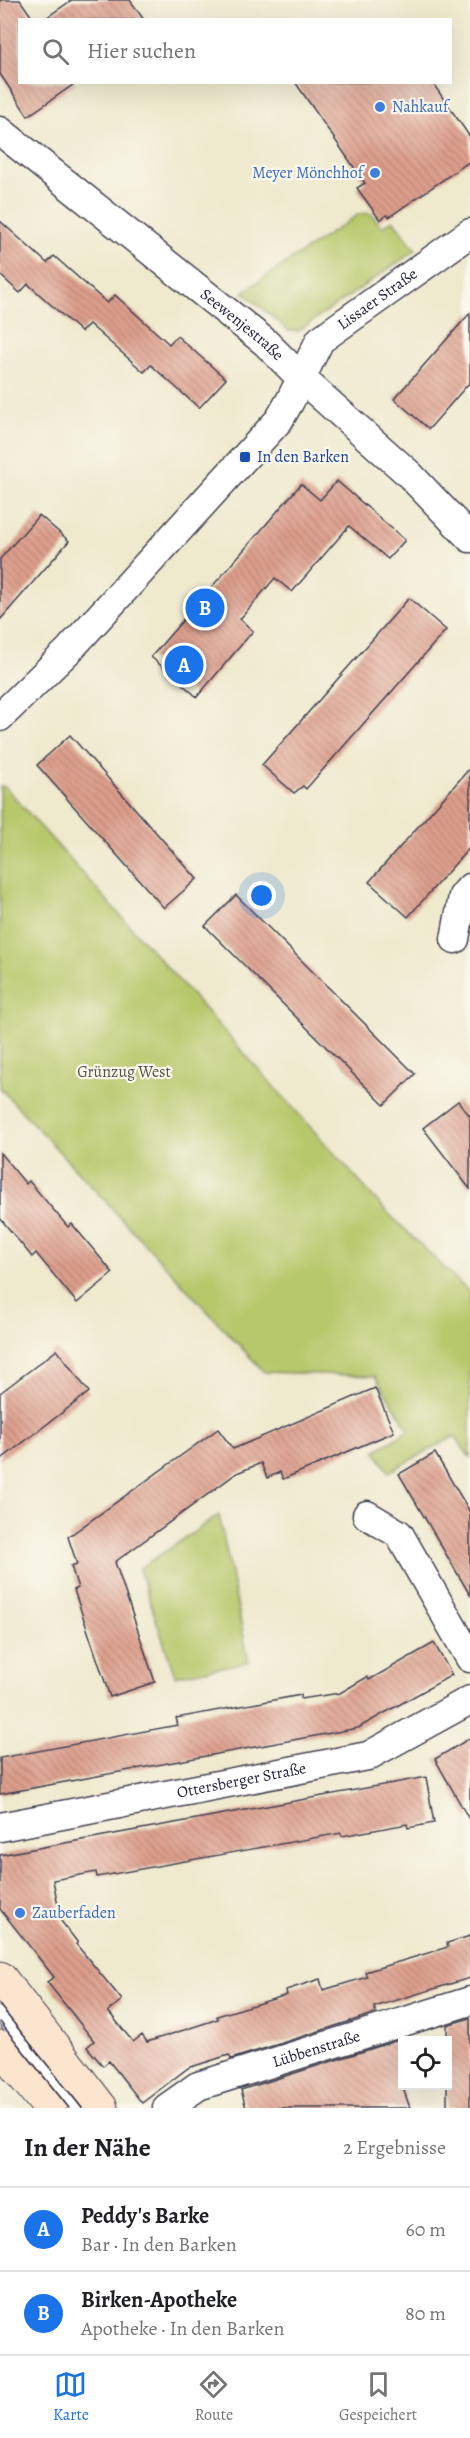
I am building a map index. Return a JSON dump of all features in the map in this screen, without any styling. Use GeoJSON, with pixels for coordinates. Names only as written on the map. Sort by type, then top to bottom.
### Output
{"type":"FeatureCollection","features":[{"type":"Feature","properties":{"kind":"main road"},"geometry":{"type":"LineString","coordinates":[[0,1978],[101,2108]]}},
{"type":"Feature","properties":{"kind":"main road"},"geometry":{"type":"LineString","coordinates":[[0,2047],[50,2108]]}},
{"type":"Feature","properties":{"kind":"street","name":"Seewenjestraße"},"geometry":{"type":"LineString","coordinates":[[0,130],[265,342],[301,378],[410,474],[470,538]]}},
{"type":"Feature","properties":{"kind":"street","name":"Lissaer Straße"},"geometry":{"type":"LineString","coordinates":[[301,378],[320,340],[470,233]]}},
{"type":"Feature","properties":{"kind":"street"},"geometry":{"type":"LineString","coordinates":[[0,717],[69,650],[279,420],[301,378]]}},
{"type":"Feature","properties":{"kind":"street"},"geometry":{"type":"LineString","coordinates":[[455,939],[462,896],[470,888]]}},
{"type":"Feature","properties":{"kind":"street"},"geometry":{"type":"LineString","coordinates":[[367,1515],[399,1534],[470,1658]]}},
{"type":"Feature","properties":{"kind":"street","name":"Ottersberger Straße"},"geometry":{"type":"LineString","coordinates":[[0,1827],[368,1756],[470,1700]]}},
{"type":"Feature","properties":{"kind":"street","name":"Lübbenstraße"},"geometry":{"type":"LineString","coordinates":[[167,2108],[198,2086],[470,2001]]}},
{"type":"Feature","properties":{"kind":"lane"},"geometry":{"type":"LineString","coordinates":[[0,2014],[76,2108]]}},
{"type":"Feature","properties":{"kind":"green space"},"geometry":{"type":"Polygon","coordinates":[[[370,213],[382,227],[393,220],[416,250],[298,331],[289,331],[243,292],[359,214],[370,213]]]}},
{"type":"Feature","properties":{"kind":"green space","name":"Grünzug West"},"geometry":{"type":"Polygon","coordinates":[[[0,786],[5,787],[385,1210],[470,1293],[470,1458],[455,1436],[389,1472],[375,1451],[409,1430],[375,1376],[264,1372],[0,1088],[0,786]]]}},
{"type":"Feature","properties":{"kind":"green space"},"geometry":{"type":"Polygon","coordinates":[[[219,1515],[249,1662],[175,1676],[139,1569],[219,1515]]]}},
{"type":"Feature","properties":{"kind":"building"},"geometry":{"type":"Polygon","coordinates":[[[0,0],[20,0],[33,18],[18,18],[18,84],[74,84],[28,116],[0,74],[0,0]]]}},
{"type":"Feature","properties":{"kind":"building"},"geometry":{"type":"Polygon","coordinates":[[[72,0],[130,0],[143,18],[46,18],[72,0]]]}},
{"type":"Feature","properties":{"kind":"building"},"geometry":{"type":"Polygon","coordinates":[[[296,84],[433,84],[470,137],[470,161],[389,217],[387,215],[380,220],[357,188],[365,183],[296,84]]]}},
{"type":"Feature","properties":{"kind":"building"},"geometry":{"type":"Polygon","coordinates":[[[0,221],[47,263],[54,256],[107,303],[115,295],[169,344],[177,336],[226,379],[199,408],[151,365],[144,372],[89,324],[81,332],[28,284],[20,293],[0,275],[0,221]]]}},
{"type":"Feature","properties":{"kind":"building"},"geometry":{"type":"Polygon","coordinates":[[[470,313],[470,382],[429,429],[394,399],[470,313]]]}},
{"type":"Feature","properties":{"kind":"building"},"geometry":{"type":"Polygon","coordinates":[[[337,481],[405,540],[388,559],[349,526],[292,592],[275,578],[240,619],[253,631],[197,697],[151,657],[301,484],[320,500],[337,481]]]}},
{"type":"Feature","properties":{"kind":"building"},"geometry":{"type":"Polygon","coordinates":[[[39,515],[69,541],[0,620],[0,559],[39,515]]]}},
{"type":"Feature","properties":{"kind":"building"},"geometry":{"type":"Polygon","coordinates":[[[409,598],[446,630],[306,789],[303,786],[294,793],[262,765],[409,598]]]}},
{"type":"Feature","properties":{"kind":"building"},"geometry":{"type":"Polygon","coordinates":[[[70,735],[197,879],[164,908],[37,765],[70,735]]]}},
{"type":"Feature","properties":{"kind":"building"},"geometry":{"type":"Polygon","coordinates":[[[470,768],[470,847],[408,917],[369,882],[470,768]]]}},
{"type":"Feature","properties":{"kind":"building"},"geometry":{"type":"Polygon","coordinates":[[[236,895],[415,1074],[384,1105],[205,926],[236,895]]]}},
{"type":"Feature","properties":{"kind":"building"},"geometry":{"type":"Polygon","coordinates":[[[458,1101],[470,1116],[470,1189],[423,1128],[458,1101]]]}},
{"type":"Feature","properties":{"kind":"building"},"geometry":{"type":"Polygon","coordinates":[[[0,1153],[26,1184],[29,1181],[68,1227],[72,1224],[113,1273],[77,1303],[36,1253],[32,1257],[0,1218],[0,1153]]]}},
{"type":"Feature","properties":{"kind":"building"},"geometry":{"type":"Polygon","coordinates":[[[57,1350],[89,1392],[0,1460],[0,1393],[57,1350]]]}},
{"type":"Feature","properties":{"kind":"building"},"geometry":{"type":"Polygon","coordinates":[[[375,1388],[394,1432],[283,1479],[280,1472],[267,1478],[261,1463],[237,1473],[115,1562],[155,1682],[110,1697],[74,1590],[78,1588],[71,1566],[77,1564],[68,1537],[218,1429],[233,1449],[375,1388]]]}},
{"type":"Feature","properties":{"kind":"building"},"geometry":{"type":"Polygon","coordinates":[[[435,1453],[470,1512],[470,1595],[399,1474],[435,1453]]]}},
{"type":"Feature","properties":{"kind":"building"},"geometry":{"type":"Polygon","coordinates":[[[434,1643],[452,1675],[358,1728],[0,1794],[0,1758],[178,1725],[176,1718],[301,1695],[301,1699],[340,1693],[367,1677],[369,1680],[434,1643]]]}},
{"type":"Feature","properties":{"kind":"building"},"geometry":{"type":"Polygon","coordinates":[[[470,1738],[470,1821],[435,1759],[470,1738]]]}},
{"type":"Feature","properties":{"kind":"building"},"geometry":{"type":"Polygon","coordinates":[[[426,1777],[434,1823],[408,1828],[407,1824],[342,1836],[341,1833],[97,1877],[96,1872],[53,1880],[61,1921],[78,1943],[76,1944],[122,2000],[108,2011],[133,2042],[142,2035],[147,2042],[218,2019],[217,2016],[287,1995],[286,1990],[320,1979],[323,1990],[367,1977],[365,1972],[448,1947],[447,1943],[470,1936],[470,1978],[374,2007],[376,2013],[231,2059],[229,2055],[188,2068],[142,2103],[109,2061],[103,2066],[87,2047],[94,2041],[47,1982],[54,1977],[0,1909],[0,1855],[426,1777]]]}},
{"type":"Feature","properties":{"kind":"building"},"geometry":{"type":"Polygon","coordinates":[[[470,2018],[470,2108],[447,2108],[447,2090],[452,2090],[452,2036],[447,2036],[447,2025],[470,2018]]]}},
{"type":"Feature","properties":{"kind":"building"},"geometry":{"type":"Polygon","coordinates":[[[398,2040],[398,2090],[404,2090],[410,2108],[246,2108],[241,2090],[398,2040]]]}},
{"type":"Feature","properties":{"kind":"tram line"},"geometry":{"type":"LineString","coordinates":[[0,2006],[82,2108]]}},
{"type":"Feature","properties":{"kind":"tram line"},"geometry":{"type":"LineString","coordinates":[[0,2022],[69,2108]]}},
{"type":"Feature","properties":{"kind":"place","name":"Nahkauf"},"geometry":{"type":"Point","coordinates":[380,107]}},
{"type":"Feature","properties":{"kind":"place","name":"Meyer Mönchhof"},"geometry":{"type":"Point","coordinates":[375,173]}},
{"type":"Feature","properties":{"kind":"place","name":"In den Barken"},"geometry":{"type":"Point","coordinates":[245,457]}},
{"type":"Feature","properties":{"kind":"place","name":"Birken-Apotheke"},"geometry":{"type":"Point","coordinates":[205,608]}},
{"type":"Feature","properties":{"kind":"place","name":"Peddy's Barke"},"geometry":{"type":"Point","coordinates":[184,665]}},
{"type":"Feature","properties":{"kind":"place","name":"Zauberfaden"},"geometry":{"type":"Point","coordinates":[20,1913]}}]}
